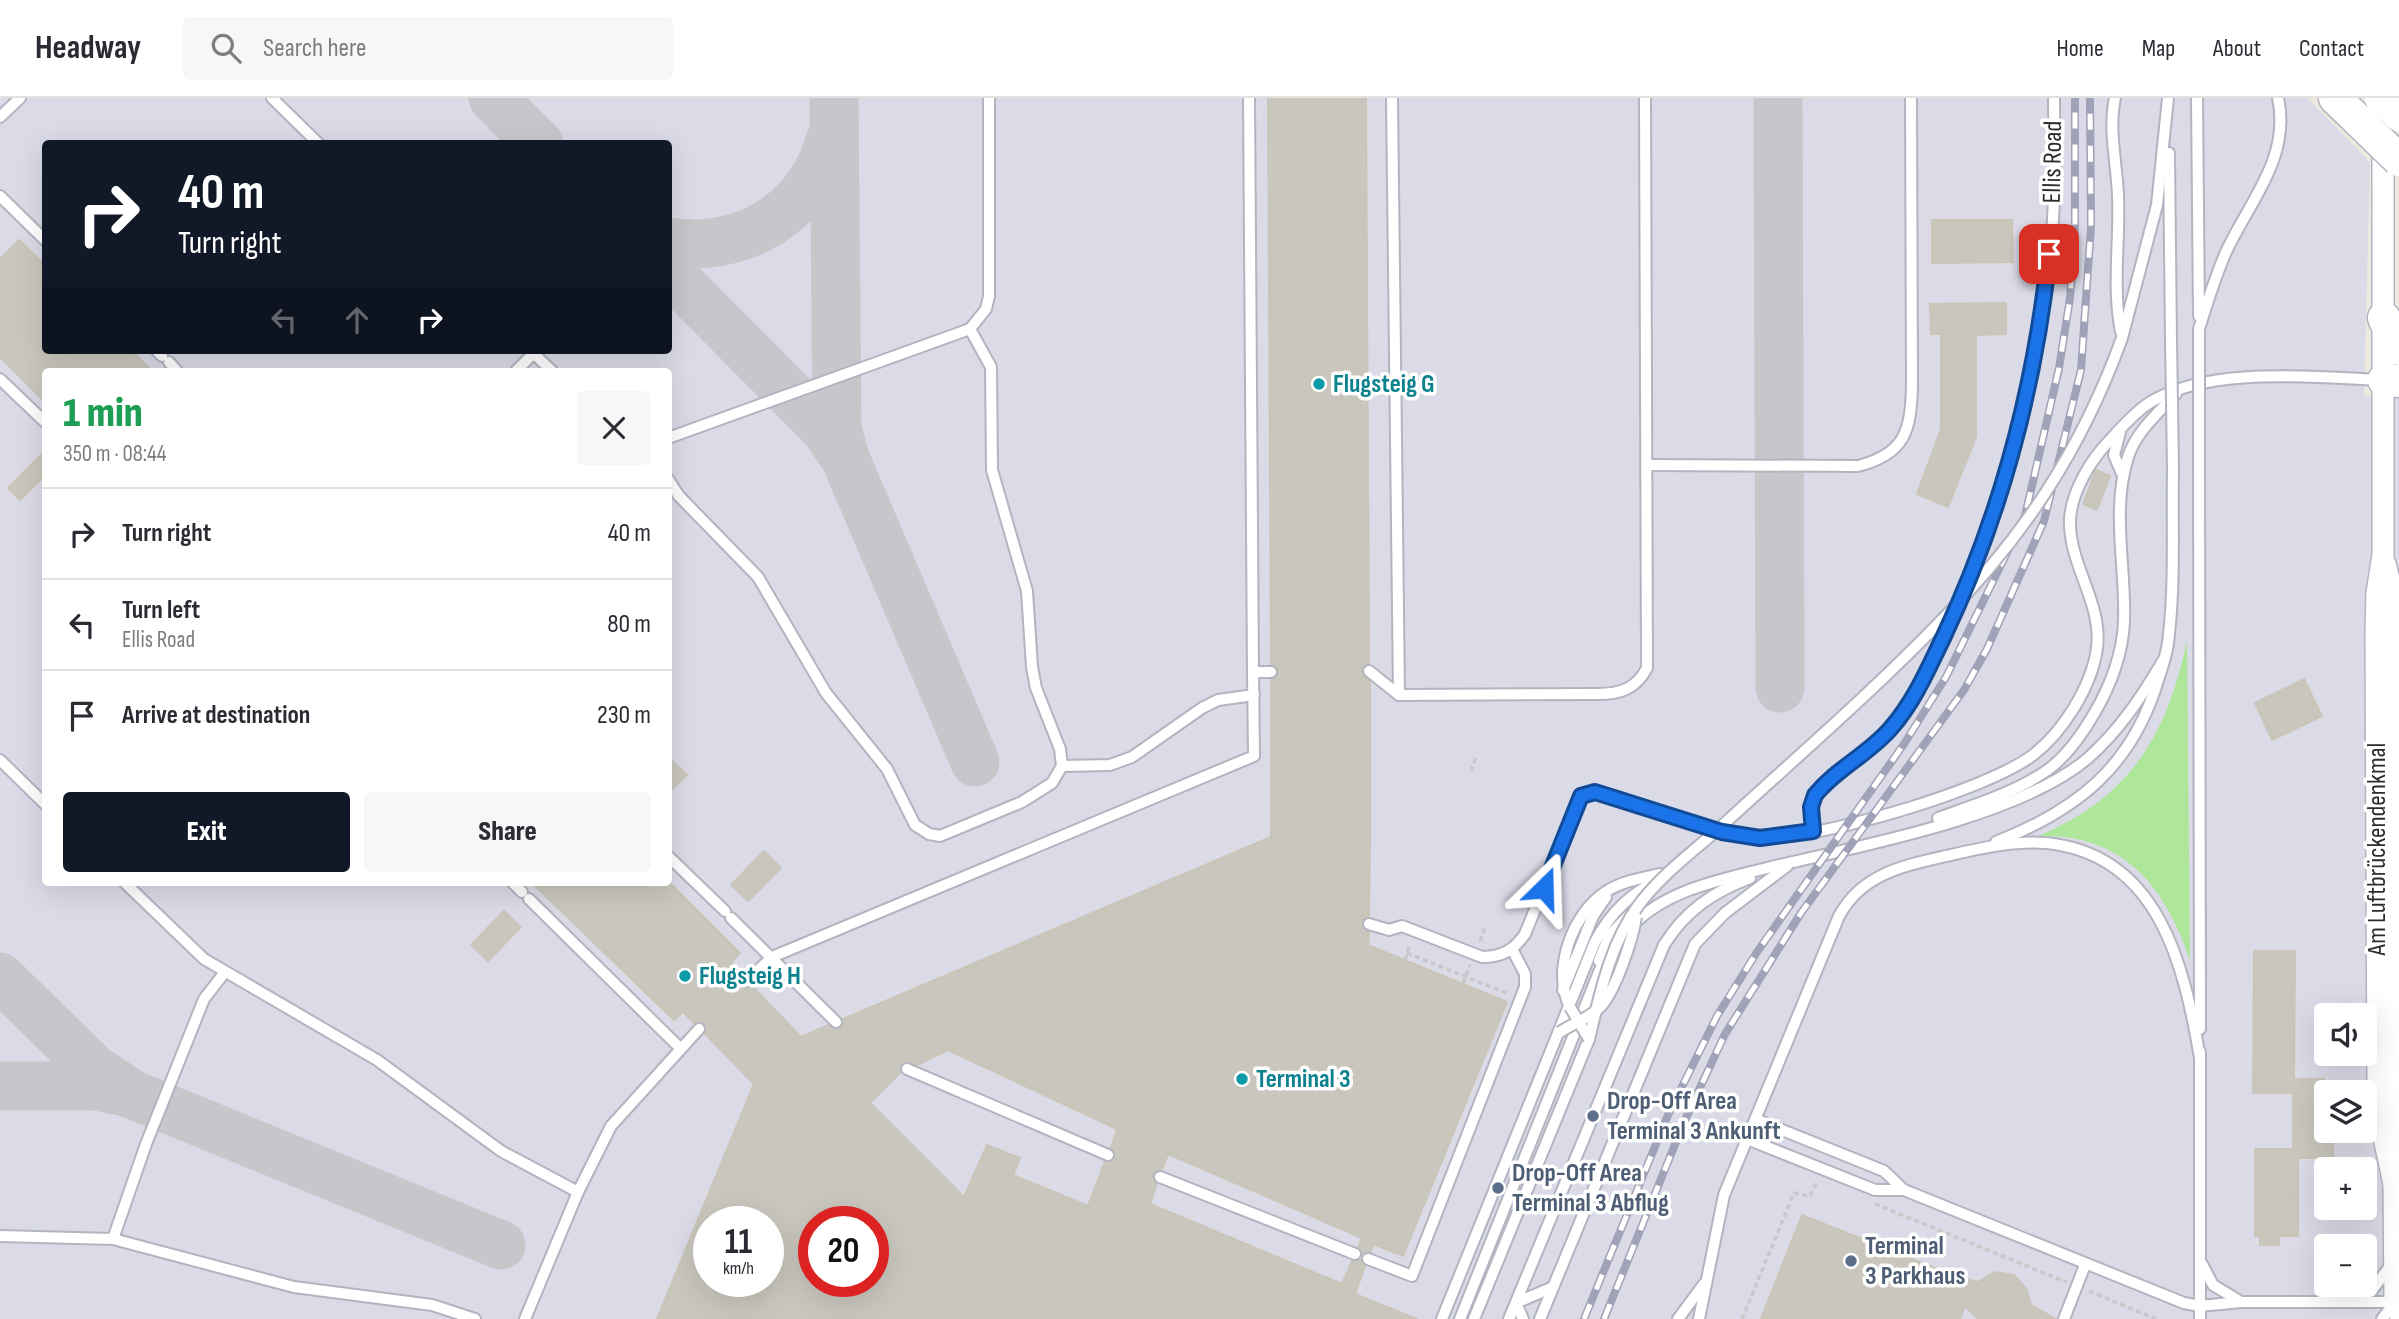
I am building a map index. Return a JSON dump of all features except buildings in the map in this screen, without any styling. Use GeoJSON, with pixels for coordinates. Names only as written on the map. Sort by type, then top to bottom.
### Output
{"type":"FeatureCollection","features":[{"type":"Feature","properties":{"kind":"street"},"geometry":{"type":"LineString","coordinates":[[2335,98],[2399,160]]}},
{"type":"Feature","properties":{"kind":"street"},"geometry":{"type":"LineString","coordinates":[[2382,98],[2399,115]]}},
{"type":"Feature","properties":{"kind":"street","name":"Am Luftbrückendenkmal"},"geometry":{"type":"LineString","coordinates":[[2382,98],[2384,318],[2392,381],[2376,632],[2378,1088],[2379,1119],[2394,1184],[2394,1259],[2398,1305]]}},
{"type":"Feature","properties":{"kind":"street"},"geometry":{"type":"LineString","coordinates":[[2384,318],[2399,349]]}},
{"type":"Feature","properties":{"kind":"lane"},"geometry":{"type":"LineString","coordinates":[[0,117],[20,98]]}},
{"type":"Feature","properties":{"kind":"lane"},"geometry":{"type":"LineString","coordinates":[[272,98],[315,140]]}},
{"type":"Feature","properties":{"kind":"lane"},"geometry":{"type":"LineString","coordinates":[[672,437],[970,329],[986,309],[989,296],[989,98]]}},
{"type":"Feature","properties":{"kind":"lane"},"geometry":{"type":"LineString","coordinates":[[747,981],[772,957],[1254,756],[1249,98]]}},
{"type":"Feature","properties":{"kind":"lane"},"geometry":{"type":"LineString","coordinates":[[1392,98],[1399,695]]}},
{"type":"Feature","properties":{"kind":"lane"},"geometry":{"type":"LineString","coordinates":[[1370,671],[1399,695],[1615,694],[1635,685],[1649,662],[1644,98]]}},
{"type":"Feature","properties":{"kind":"lane"},"geometry":{"type":"LineString","coordinates":[[1647,466],[1858,466],[1883,459],[1904,438],[1911,417],[1912,385],[1911,98]]}},
{"type":"Feature","properties":{"kind":"lane","name":"Ellis Road"},"geometry":{"type":"LineString","coordinates":[[1813,831],[1811,807],[1815,795],[1892,728],[1932,661],[1969,578],[2013,454],[2034,366],[2047,273],[2054,199],[2054,98]]}},
{"type":"Feature","properties":{"kind":"lane"},"geometry":{"type":"LineString","coordinates":[[1609,936],[1673,872],[1937,625],[1991,568],[2060,474],[2095,407],[2134,299],[2157,205],[2168,98]]}},
{"type":"Feature","properties":{"kind":"lane"},"geometry":{"type":"LineString","coordinates":[[1952,855],[2033,827],[2104,779],[2132,741],[2152,702],[2170,626],[2173,469],[2168,98]]}},
{"type":"Feature","properties":{"kind":"lane"},"geometry":{"type":"LineString","coordinates":[[2197,98],[2200,1319]]}},
{"type":"Feature","properties":{"kind":"lane"},"geometry":{"type":"LineString","coordinates":[[2199,329],[2227,250],[2253,205],[2278,148],[2281,127],[2278,98]]}},
{"type":"Feature","properties":{"kind":"lane"},"geometry":{"type":"LineString","coordinates":[[2115,99],[2113,127],[2119,228],[2115,278],[2122,338]]}},
{"type":"Feature","properties":{"kind":"lane"},"geometry":{"type":"LineString","coordinates":[[1,198],[42,237]]}},
{"type":"Feature","properties":{"kind":"lane"},"geometry":{"type":"LineString","coordinates":[[672,485],[679,496],[758,577],[826,693],[879,757],[910,817],[921,830],[940,836],[1010,808],[1045,789],[1062,766],[1060,749],[1036,688],[1027,591],[992,470],[991,367],[970,329]]}},
{"type":"Feature","properties":{"kind":"lane"},"geometry":{"type":"LineString","coordinates":[[519,368],[530,354]]}},
{"type":"Feature","properties":{"kind":"lane"},"geometry":{"type":"LineString","coordinates":[[534,354],[549,368]]}},
{"type":"Feature","properties":{"kind":"lane"},"geometry":{"type":"LineString","coordinates":[[1369,924],[1389,930],[1402,926],[1482,957],[1493,957],[1512,949],[1525,934],[1581,796],[1606,793],[1693,824],[1760,838],[1813,831],[1895,813],[2004,772],[2033,755],[2057,729],[2079,697],[2097,649],[2095,612],[2073,542],[2070,520],[2073,502],[2084,475],[2099,451],[2122,426],[2150,403],[2183,387],[2230,378],[2392,381]]}},
{"type":"Feature","properties":{"kind":"lane"},"geometry":{"type":"LineString","coordinates":[[0,379],[42,419]]}},
{"type":"Feature","properties":{"kind":"lane"},"geometry":{"type":"LineString","coordinates":[[1889,837],[2030,780],[2057,762],[2086,727],[2115,669],[2124,622],[2120,556],[2123,477],[2135,441],[2183,387]]}},
{"type":"Feature","properties":{"kind":"lane"},"geometry":{"type":"LineString","coordinates":[[2122,426],[2114,455],[2123,477]]}},
{"type":"Feature","properties":{"kind":"lane"},"geometry":{"type":"LineString","coordinates":[[1460,1319],[1600,972],[1616,944],[1638,920],[1675,896],[1719,880],[1961,818],[2049,783],[2085,760],[2119,729],[2164,659]]}},
{"type":"Feature","properties":{"kind":"lane"},"geometry":{"type":"LineString","coordinates":[[1253,672],[1271,672]]}},
{"type":"Feature","properties":{"kind":"lane"},"geometry":{"type":"LineString","coordinates":[[1062,766],[1110,765],[1132,757],[1217,700],[1254,695]]}},
{"type":"Feature","properties":{"kind":"lane"},"geometry":{"type":"LineString","coordinates":[[0,760],[42,801]]}},
{"type":"Feature","properties":{"kind":"lane"},"geometry":{"type":"LineString","coordinates":[[1699,1319],[1724,1195],[1846,903],[1871,879],[1908,865],[2008,845],[2043,843],[2072,847],[2100,858],[2127,878],[2145,896],[2169,935],[2188,994],[2200,1058]]}},
{"type":"Feature","properties":{"kind":"lane"},"geometry":{"type":"LineString","coordinates":[[672,860],[836,1022]]}},
{"type":"Feature","properties":{"kind":"lane"},"geometry":{"type":"LineString","coordinates":[[1540,1319],[1695,944],[1725,913],[1792,862]]}},
{"type":"Feature","properties":{"kind":"lane"},"geometry":{"type":"LineString","coordinates":[[1509,1319],[1644,990],[1668,939],[1683,919],[1717,892],[1792,862]]}},
{"type":"Feature","properties":{"kind":"lane"},"geometry":{"type":"LineString","coordinates":[[1589,1039],[1563,992],[1561,977],[1564,961],[1586,909],[1608,890],[1635,880],[1673,872]]}},
{"type":"Feature","properties":{"kind":"lane"},"geometry":{"type":"LineString","coordinates":[[1442,1319],[1601,929],[1614,911],[1632,895],[1673,872]]}},
{"type":"Feature","properties":{"kind":"lane"},"geometry":{"type":"LineString","coordinates":[[128,886],[204,959],[377,1060],[501,1151],[579,1192]]}},
{"type":"Feature","properties":{"kind":"lane"},"geometry":{"type":"LineString","coordinates":[[516,886],[680,1048]]}},
{"type":"Feature","properties":{"kind":"lane"},"geometry":{"type":"LineString","coordinates":[[1578,1020],[1609,936],[1632,895]]}},
{"type":"Feature","properties":{"kind":"lane"},"geometry":{"type":"LineString","coordinates":[[1559,1032],[1596,1010],[1606,999],[1630,942],[1637,907]]}},
{"type":"Feature","properties":{"kind":"lane"},"geometry":{"type":"LineString","coordinates":[[1368,1259],[1412,1276],[1525,987],[1525,974],[1512,949]]}},
{"type":"Feature","properties":{"kind":"lane"},"geometry":{"type":"LineString","coordinates":[[113,1238],[146,1144],[204,999],[225,972]]}},
{"type":"Feature","properties":{"kind":"lane"},"geometry":{"type":"LineString","coordinates":[[1474,1319],[1589,1039],[1596,1010]]}},
{"type":"Feature","properties":{"kind":"lane"},"geometry":{"type":"LineString","coordinates":[[525,1319],[579,1192],[611,1126],[699,1029]]}},
{"type":"Feature","properties":{"kind":"lane"},"geometry":{"type":"LineString","coordinates":[[907,1069],[1108,1156]]}},
{"type":"Feature","properties":{"kind":"lane"},"geometry":{"type":"LineString","coordinates":[[1755,1119],[1884,1171],[1904,1190],[2164,1297],[2200,1306],[2241,1302],[2398,1305]]}},
{"type":"Feature","properties":{"kind":"lane"},"geometry":{"type":"LineString","coordinates":[[1747,1139],[1875,1190],[1904,1190]]}},
{"type":"Feature","properties":{"kind":"lane"},"geometry":{"type":"LineString","coordinates":[[1160,1177],[1355,1254]]}},
{"type":"Feature","properties":{"kind":"lane"},"geometry":{"type":"LineString","coordinates":[[0,1236],[113,1238],[294,1287],[432,1305],[475,1319]]}},
{"type":"Feature","properties":{"kind":"lane"},"geometry":{"type":"LineString","coordinates":[[2200,1259],[2213,1284],[2241,1302]]}},
{"type":"Feature","properties":{"kind":"lane"},"geometry":{"type":"LineString","coordinates":[[2344,1302],[2372,1289],[2384,1277],[2394,1259]]}},
{"type":"Feature","properties":{"kind":"lane"},"geometry":{"type":"LineString","coordinates":[[2064,1319],[2085,1265]]}},
{"type":"Feature","properties":{"kind":"lane"},"geometry":{"type":"LineString","coordinates":[[1678,1319],[1706,1281]]}},
{"type":"Feature","properties":{"kind":"lane"},"geometry":{"type":"LineString","coordinates":[[1516,1303],[1553,1287]]}},
{"type":"Feature","properties":{"kind":"lane"},"geometry":{"type":"LineString","coordinates":[[1516,1303],[1522,1319]]}},
{"type":"Feature","properties":{"kind":"lane"},"geometry":{"type":"LineString","coordinates":[[2382,1319],[2398,1305]]}},
{"type":"Feature","properties":{"kind":"path"},"geometry":{"type":"LineString","coordinates":[[1471,771],[1476,757]]}},
{"type":"Feature","properties":{"kind":"path"},"geometry":{"type":"LineString","coordinates":[[1407,953],[1508,995],[1525,987]]}},
{"type":"Feature","properties":{"kind":"path"},"geometry":{"type":"LineString","coordinates":[[1742,1319],[1794,1193],[1810,1196],[1818,1180]]}},
{"type":"Feature","properties":{"kind":"path"},"geometry":{"type":"LineString","coordinates":[[1869,1202],[2157,1317]]}},
{"type":"Feature","properties":{"kind":"shaded area"},"geometry":{"type":"Polygon","coordinates":[[[0,98],[2307,98],[2370,162],[2364,397],[2399,396],[2399,1319],[0,1319],[0,98]]]}},
{"type":"Feature","properties":{"kind":"green space"},"geometry":{"type":"Polygon","coordinates":[[[2187,641],[2190,960],[2168,909],[2136,869],[2116,854],[2094,844],[2068,837],[2038,836],[2070,821],[2097,803],[2140,760],[2168,706],[2187,641]]]}},
{"type":"Feature","properties":{"kind":"taxiway"},"geometry":{"type":"LineString","coordinates":[[493,98],[535,140]]}},
{"type":"Feature","properties":{"kind":"taxiway"},"geometry":{"type":"LineString","coordinates":[[834,98],[837,429],[845,458],[975,762]]}},
{"type":"Feature","properties":{"kind":"taxiway"},"geometry":{"type":"LineString","coordinates":[[1778,98],[1780,688]]}},
{"type":"Feature","properties":{"kind":"taxiway"},"geometry":{"type":"LineString","coordinates":[[672,242],[696,244],[723,241],[747,234],[770,222],[790,207],[807,187],[821,164],[831,138]]}},
{"type":"Feature","properties":{"kind":"taxiway"},"geometry":{"type":"LineString","coordinates":[[672,275],[827,431],[844,457]]}},
{"type":"Feature","properties":{"kind":"taxiway"},"geometry":{"type":"LineString","coordinates":[[0,977],[94,1069],[129,1092]]}},
{"type":"Feature","properties":{"kind":"taxiway"},"geometry":{"type":"LineString","coordinates":[[0,1086],[96,1086],[126,1092],[501,1245]]}},
{"type":"Feature","properties":{"kind":"railway"},"geometry":{"type":"LineString","coordinates":[[1584,1319],[1668,1115],[1717,1016],[1757,952],[1904,744],[1946,677],[2025,516],[2059,368],[2070,298],[2075,226],[2075,98]]}},
{"type":"Feature","properties":{"kind":"railway"},"geometry":{"type":"LineString","coordinates":[[1604,1319],[1685,1120],[1725,1034],[1801,913],[1964,690],[1987,649],[2044,521],[2081,370],[2091,226],[2090,98]]}},
{"type":"Feature","properties":{"kind":"place","name":"Flugsteig G"},"geometry":{"type":"Point","coordinates":[1319,384]}},
{"type":"Feature","properties":{"kind":"place","name":"Flugsteig H"},"geometry":{"type":"Point","coordinates":[685,976]}},
{"type":"Feature","properties":{"kind":"place","name":"Terminal 3"},"geometry":{"type":"Point","coordinates":[1242,1079]}},
{"type":"Feature","properties":{"kind":"place","name":"Drop-Off Area Terminal 3 Ankunft"},"geometry":{"type":"Point","coordinates":[1593,1116]}},
{"type":"Feature","properties":{"kind":"place","name":"Drop-Off Area Terminal 3 Abflug"},"geometry":{"type":"Point","coordinates":[1498,1188]}},
{"type":"Feature","properties":{"kind":"place","name":"Terminal 3 Parkhaus"},"geometry":{"type":"Point","coordinates":[1851,1261]}},
{"type":"Feature","properties":{"kind":"route"},"geometry":{"type":"LineString","coordinates":[[1544,888],[1581,796],[1595,792],[1606,793],[1722,832],[1760,838],[1813,831],[1811,807],[1815,795],[1892,728],[1932,661],[1957,608],[2013,454],[2034,366],[2049,254]]}}]}
